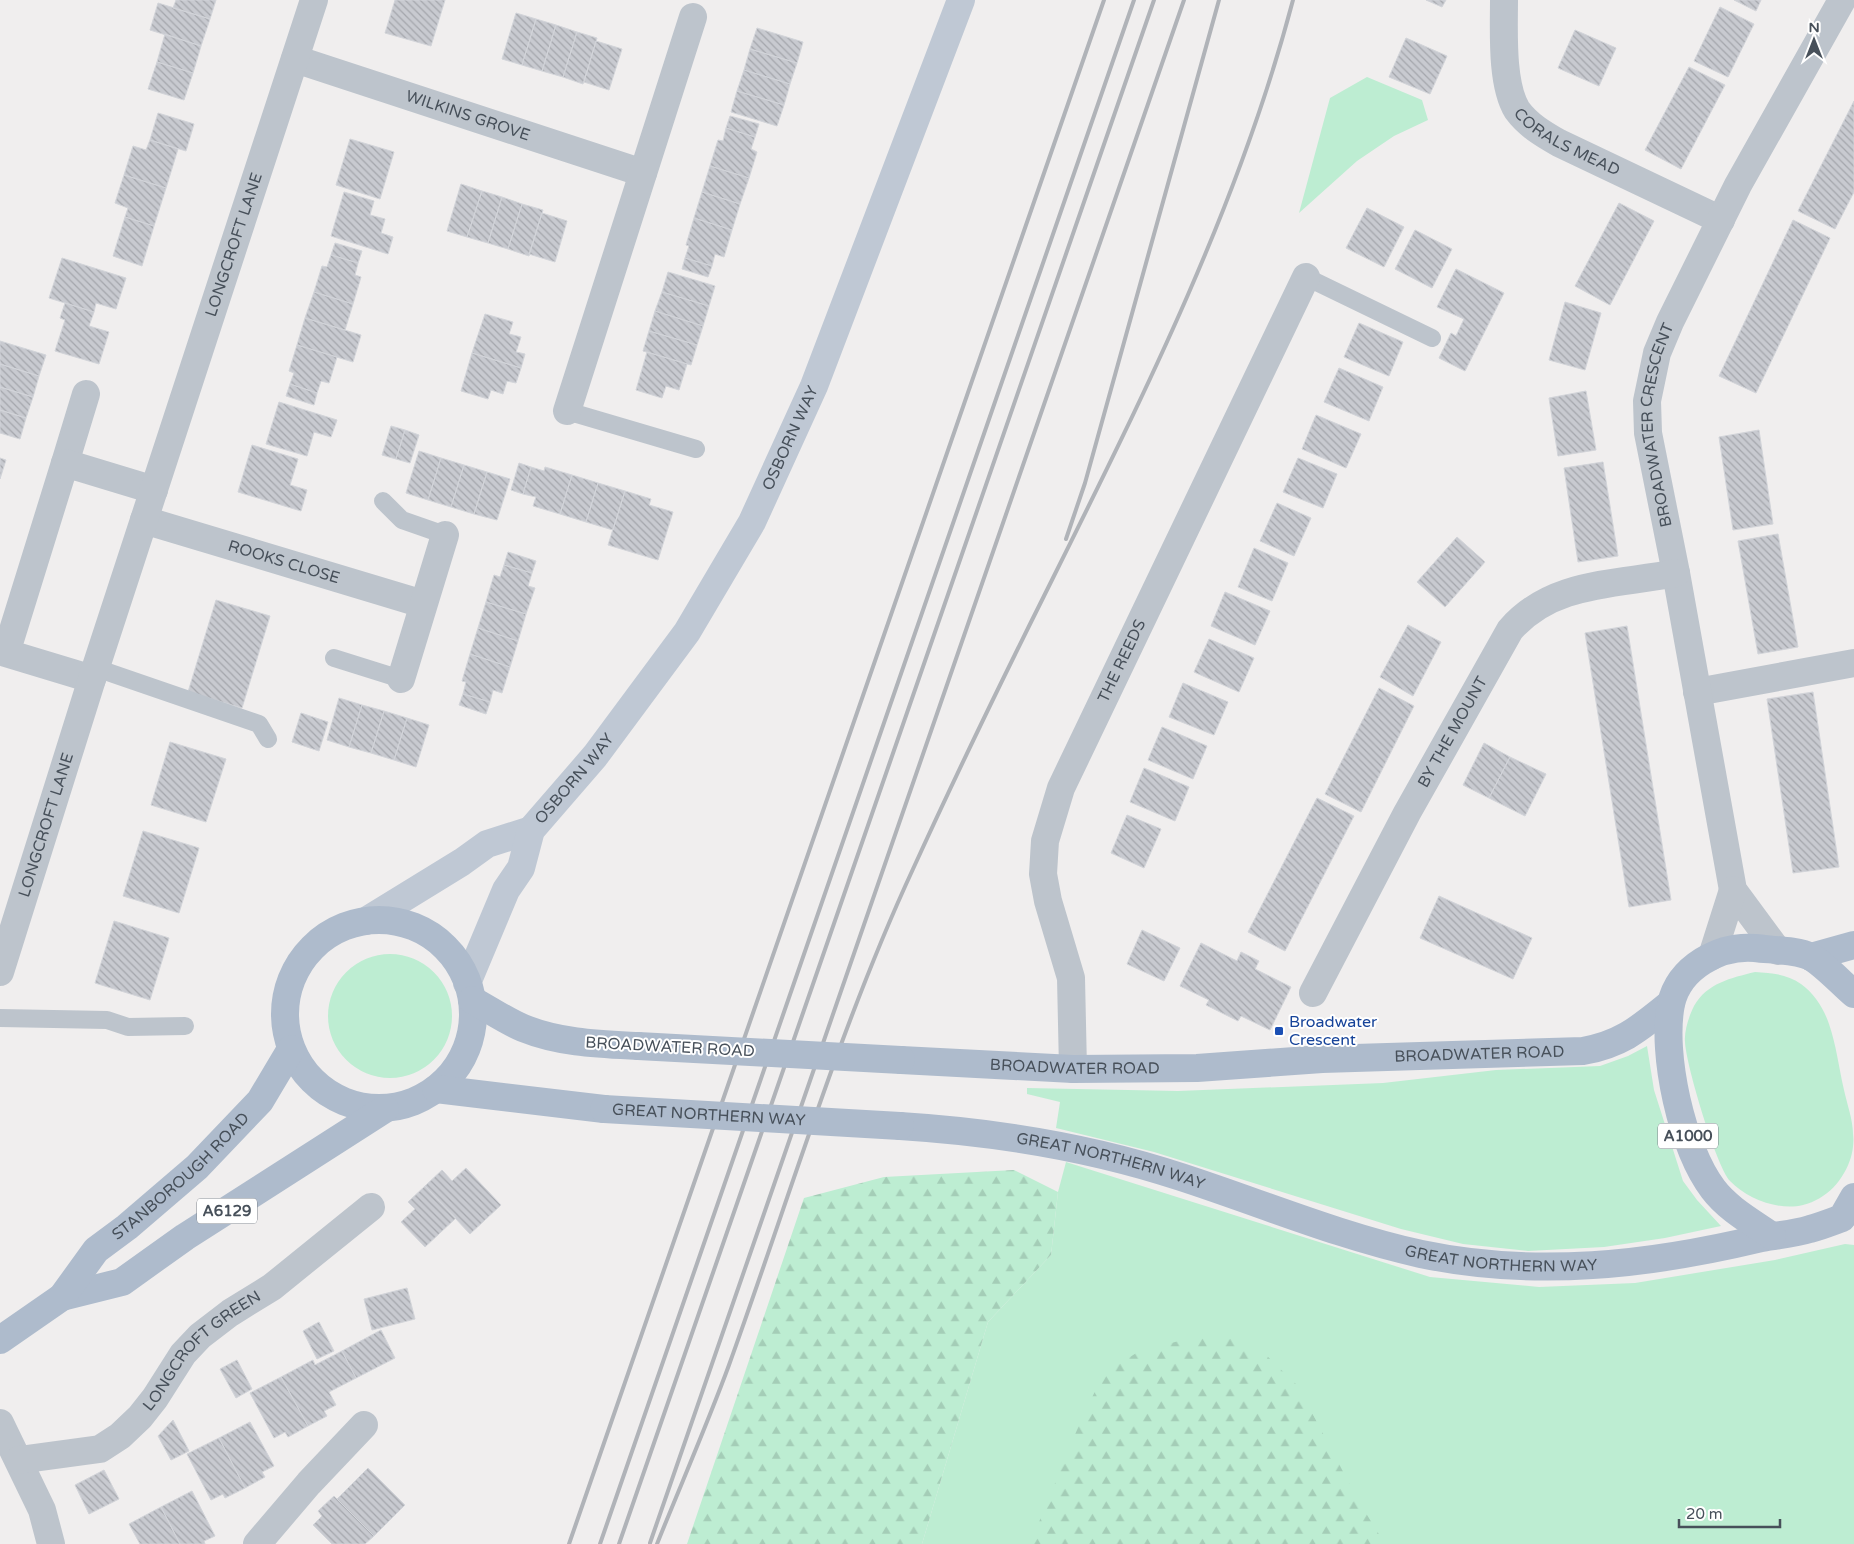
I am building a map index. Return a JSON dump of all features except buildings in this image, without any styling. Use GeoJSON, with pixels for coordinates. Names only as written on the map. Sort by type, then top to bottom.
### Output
{"type":"FeatureCollection","features":[{"type":"Feature","properties":{"kind":"main road"},"geometry":{"type":"LineString","coordinates":[[398,920],[420,930],[443,945],[456,962],[470,991],[472,1025],[466,1049],[454,1071],[436,1089],[410,1103],[385,1109],[353,1106],[326,1092],[305,1073],[291,1048],[284,1021],[287,992],[297,966],[315,944],[339,929],[366,921],[398,920]]}},
{"type":"Feature","properties":{"kind":"main road","name":"A1000"},"geometry":{"type":"LineString","coordinates":[[1772,1236],[1735,1211],[1714,1191],[1703,1174],[1689,1140],[1670,1068],[1668,1041],[1672,1003],[1680,986],[1694,967],[1712,956],[1740,947],[1778,950],[1811,957],[1854,945]]}},
{"type":"Feature","properties":{"kind":"main road","name":"A1000"},"geometry":{"type":"LineString","coordinates":[[1811,957],[1854,994]]}},
{"type":"Feature","properties":{"kind":"main road","name":"BROADWATER ROAD"},"geometry":{"type":"LineString","coordinates":[[470,991],[523,1028],[560,1039],[594,1044],[1073,1069],[1197,1068],[1322,1059],[1583,1051],[1607,1047],[1635,1032],[1672,1003]]}},
{"type":"Feature","properties":{"kind":"main road","name":"STANBOROUGH ROAD"},"geometry":{"type":"LineString","coordinates":[[0,1340],[62,1297],[96,1250],[127,1227],[197,1167],[260,1101],[291,1048]]}},
{"type":"Feature","properties":{"kind":"main road","name":"GREAT NORTHERN WAY"},"geometry":{"type":"LineString","coordinates":[[436,1089],[604,1109],[955,1130],[1066,1146],[1178,1176],[1355,1236],[1420,1254],[1462,1262],[1506,1266],[1602,1266],[1657,1260],[1808,1230],[1850,1212]]}},
{"type":"Feature","properties":{"kind":"main road","name":"STANBOROUGH ROAD"},"geometry":{"type":"LineString","coordinates":[[62,1297],[122,1282],[192,1233],[385,1109]]}},
{"type":"Feature","properties":{"kind":"street","name":"LONGCROFT LANE"},"geometry":{"type":"LineString","coordinates":[[0,972],[94,673],[314,0]]}},
{"type":"Feature","properties":{"kind":"street","name":"OSBORN WAY"},"geometry":{"type":"LineString","coordinates":[[470,991],[498,907],[520,868],[531,830],[595,756],[687,632],[752,522],[814,386],[962,0]]}},
{"type":"Feature","properties":{"kind":"street","name":"CORALS MEAD"},"geometry":{"type":"LineString","coordinates":[[1504,0],[1504,60],[1511,94],[1517,109],[1534,128],[1559,143],[1721,220]]}},
{"type":"Feature","properties":{"kind":"street","name":"BROADWATER CRESCENT"},"geometry":{"type":"LineString","coordinates":[[1778,950],[1733,890],[1676,573],[1648,433],[1647,401],[1657,353],[1738,185],[1842,0]]}},
{"type":"Feature","properties":{"kind":"street"},"geometry":{"type":"LineString","coordinates":[[567,410],[693,17]]}},
{"type":"Feature","properties":{"kind":"street","name":"WILKINS GROVE"},"geometry":{"type":"LineString","coordinates":[[295,59],[643,173]]}},
{"type":"Feature","properties":{"kind":"street","name":"THE REEDS"},"geometry":{"type":"LineString","coordinates":[[1073,1069],[1071,978],[1048,901],[1043,874],[1045,841],[1058,797],[1116,671],[1306,277]]}},
{"type":"Feature","properties":{"kind":"street"},"geometry":{"type":"LineString","coordinates":[[86,394],[6,653],[94,673]]}},
{"type":"Feature","properties":{"kind":"street"},"geometry":{"type":"LineString","coordinates":[[65,463],[154,490]]}},
{"type":"Feature","properties":{"kind":"street","name":"ROOKS CLOSE"},"geometry":{"type":"LineString","coordinates":[[144,520],[423,604]]}},
{"type":"Feature","properties":{"kind":"street"},"geometry":{"type":"LineString","coordinates":[[401,678],[445,535]]}},
{"type":"Feature","properties":{"kind":"street","name":"BY THE MOUNT"},"geometry":{"type":"LineString","coordinates":[[1313,993],[1412,805],[1510,630],[1521,617],[1537,604],[1564,592],[1676,573]]}},
{"type":"Feature","properties":{"kind":"street"},"geometry":{"type":"LineString","coordinates":[[1698,692],[1854,663]]}},
{"type":"Feature","properties":{"kind":"street","name":"OSBORN WAY"},"geometry":{"type":"LineString","coordinates":[[366,921],[462,862],[487,844],[531,830]]}},
{"type":"Feature","properties":{"kind":"street","name":"BROADWATER CRESCENT"},"geometry":{"type":"LineString","coordinates":[[1712,956],[1733,890]]}},
{"type":"Feature","properties":{"kind":"street","name":"LONGCROFT GREEN"},"geometry":{"type":"LineString","coordinates":[[19,1460],[100,1448],[120,1436],[156,1398],[183,1354],[200,1336],[230,1313],[272,1286],[371,1207]]}},
{"type":"Feature","properties":{"kind":"street"},"geometry":{"type":"LineString","coordinates":[[0,1423],[42,1510],[52,1544]]}},
{"type":"Feature","properties":{"kind":"street"},"geometry":{"type":"LineString","coordinates":[[257,1544],[309,1483],[364,1425]]}},
{"type":"Feature","properties":{"kind":"lane"},"geometry":{"type":"LineString","coordinates":[[1306,277],[1432,338]]}},
{"type":"Feature","properties":{"kind":"lane"},"geometry":{"type":"LineString","coordinates":[[567,410],[696,448]]}},
{"type":"Feature","properties":{"kind":"lane"},"geometry":{"type":"LineString","coordinates":[[383,501],[402,520],[445,535]]}},
{"type":"Feature","properties":{"kind":"lane"},"geometry":{"type":"LineString","coordinates":[[334,658],[401,678]]}},
{"type":"Feature","properties":{"kind":"lane"},"geometry":{"type":"LineString","coordinates":[[94,673],[260,724],[268,739]]}},
{"type":"Feature","properties":{"kind":"lane"},"geometry":{"type":"LineString","coordinates":[[0,1018],[107,1020],[128,1027],[185,1026]]}},
{"type":"Feature","properties":{"kind":"green space"},"geometry":{"type":"Polygon","coordinates":[[[1367,77],[1422,100],[1428,120],[1394,136],[1357,161],[1299,213],[1330,98],[1367,77]]]}},
{"type":"Feature","properties":{"kind":"green space"},"geometry":{"type":"Polygon","coordinates":[[[390,954],[414,958],[434,972],[448,992],[452,1016],[448,1040],[434,1060],[414,1074],[390,1078],[366,1074],[346,1060],[332,1040],[328,1016],[332,992],[346,972],[366,958],[390,954]]]}},
{"type":"Feature","properties":{"kind":"green space"},"geometry":{"type":"Polygon","coordinates":[[[1755,972],[1790,978],[1806,988],[1818,1002],[1827,1018],[1836,1048],[1851,1118],[1853,1148],[1844,1173],[1827,1193],[1803,1205],[1784,1206],[1764,1202],[1745,1193],[1730,1181],[1717,1156],[1690,1071],[1685,1038],[1686,1028],[1692,1010],[1699,998],[1720,983],[1755,972]]]}},
{"type":"Feature","properties":{"kind":"green space"},"geometry":{"type":"Polygon","coordinates":[[[1647,1046],[1654,1090],[1683,1181],[1697,1200],[1721,1226],[1665,1238],[1604,1247],[1528,1251],[1463,1244],[1401,1229],[1154,1152],[1056,1128],[1060,1102],[1027,1094],[1027,1088],[1178,1091],[1383,1083],[1496,1070],[1600,1066],[1628,1056],[1647,1046]]]}},
{"type":"Feature","properties":{"kind":"green space"},"geometry":{"type":"Polygon","coordinates":[[[1066,1162],[1430,1277],[1539,1287],[1635,1283],[1775,1260],[1845,1244],[1854,1245],[1854,1544],[922,1544],[988,1322],[1051,1255],[1058,1192],[1066,1162]]]}},
{"type":"Feature","properties":{"kind":"green space"},"geometry":{"type":"Polygon","coordinates":[[[1014,1170],[1058,1192],[1051,1255],[988,1322],[922,1544],[687,1544],[804,1198],[884,1177],[1014,1170]]]}},
{"type":"Feature","properties":{"kind":"green space"},"geometry":{"type":"Polygon","coordinates":[[[1201,1335],[1235,1339],[1266,1355],[1298,1386],[1359,1502],[1385,1544],[1030,1544],[1081,1420],[1104,1373],[1138,1352],[1201,1335]]]}},
{"type":"Feature","properties":{"kind":"railway"},"geometry":{"type":"LineString","coordinates":[[569,1544],[1104,0]]}},
{"type":"Feature","properties":{"kind":"railway"},"geometry":{"type":"LineString","coordinates":[[600,1544],[1134,0]]}},
{"type":"Feature","properties":{"kind":"railway"},"geometry":{"type":"LineString","coordinates":[[619,1544],[1154,0]]}},
{"type":"Feature","properties":{"kind":"railway"},"geometry":{"type":"LineString","coordinates":[[650,1543],[1184,0]]}},
{"type":"Feature","properties":{"kind":"railway"},"geometry":{"type":"LineString","coordinates":[[1066,539],[1085,483],[1219,0]]}},
{"type":"Feature","properties":{"kind":"railway"},"geometry":{"type":"LineString","coordinates":[[657,1544],[729,1365],[838,1052],[886,929],[961,766],[1116,451],[1184,304],[1244,154],[1270,78],[1293,0]]}},
{"type":"Feature","properties":{"kind":"place","name":"Broadwater Crescent"},"geometry":{"type":"Point","coordinates":[1279,1031]}}]}
